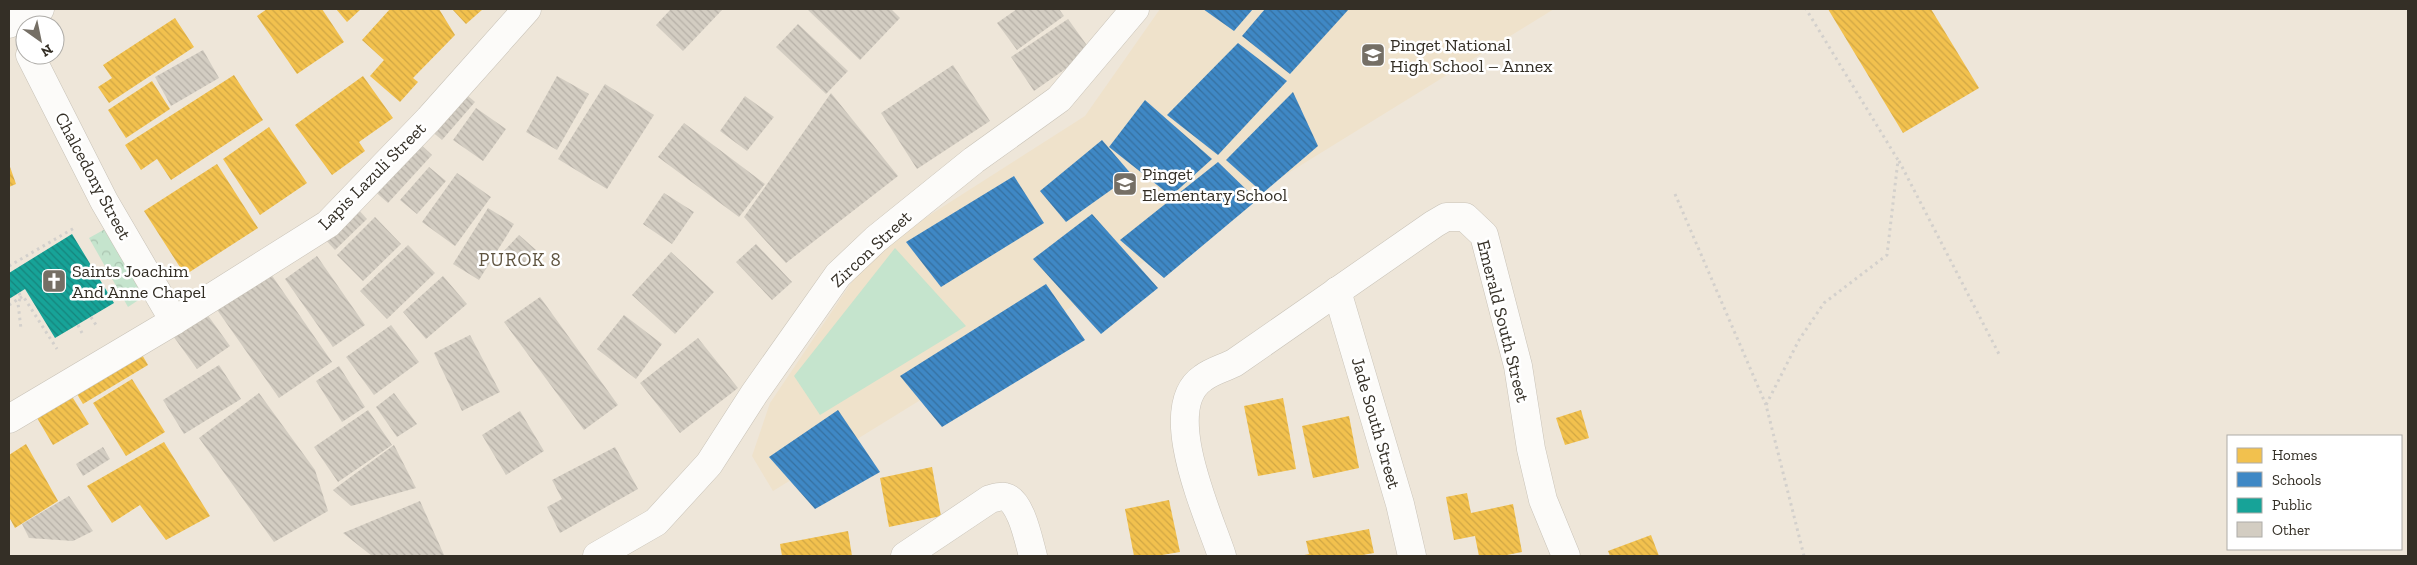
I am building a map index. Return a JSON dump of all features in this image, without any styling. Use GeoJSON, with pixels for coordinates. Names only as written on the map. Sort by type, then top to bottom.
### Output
{"type":"FeatureCollection","features":[{"type":"Feature","properties":{"kind":"street"},"geometry":{"type":"LineString","coordinates":[[11,22],[40,9]]}},
{"type":"Feature","properties":{"kind":"street","name":"Lapis Lazuli Street"},"geometry":{"type":"LineString","coordinates":[[9,419],[174,321],[328,224],[429,119],[528,9]]}},
{"type":"Feature","properties":{"kind":"street","name":"Zircon Street"},"geometry":{"type":"LineString","coordinates":[[596,556],[656,522],[709,464],[754,394],[838,275],[876,239],[974,160],[1060,99],[1134,9]]}},
{"type":"Feature","properties":{"kind":"street","name":"Chalcedony Street"},"geometry":{"type":"LineString","coordinates":[[35,65],[104,201],[174,321]]}},
{"type":"Feature","properties":{"kind":"street","name":"Emerald South Street"},"geometry":{"type":"LineString","coordinates":[[1222,556],[1187,453],[1184,424],[1186,401],[1202,378],[1234,363],[1446,217],[1465,217],[1484,235],[1518,366],[1531,449],[1543,500],[1566,556]]}},
{"type":"Feature","properties":{"kind":"street","name":"Jade South Street"},"geometry":{"type":"LineString","coordinates":[[1337,291],[1400,504],[1412,556]]}},
{"type":"Feature","properties":{"kind":"street"},"geometry":{"type":"LineString","coordinates":[[905,556],[990,499],[1005,496],[1014,501],[1021,515],[1033,556]]}},
{"type":"Feature","properties":{"kind":"path"},"geometry":{"type":"LineString","coordinates":[[1806,9],[1898,160],[2000,356]]}},
{"type":"Feature","properties":{"kind":"path"},"geometry":{"type":"LineString","coordinates":[[1766,405],[1799,340],[1824,302],[1887,255],[1898,160]]}},
{"type":"Feature","properties":{"kind":"path"},"geometry":{"type":"LineString","coordinates":[[1676,194],[1766,405],[1804,556]]}},
{"type":"Feature","properties":{"kind":"path"},"geometry":{"type":"LineString","coordinates":[[9,266],[75,226],[80,234]]}},
{"type":"Feature","properties":{"kind":"path"},"geometry":{"type":"LineString","coordinates":[[19,293],[21,297],[24,296],[58,350],[64,346]]}},
{"type":"Feature","properties":{"kind":"path"},"geometry":{"type":"LineString","coordinates":[[9,304],[21,297]]}},
{"type":"Feature","properties":{"kind":"path"},"geometry":{"type":"LineString","coordinates":[[21,297],[18,303],[21,329]]}},
{"type":"Feature","properties":{"kind":"path"},"geometry":{"type":"LineString","coordinates":[[91,317],[96,325]]}},
{"type":"Feature","properties":{"kind":"path"},"geometry":{"type":"LineString","coordinates":[[76,338],[104,320]]}},
{"type":"Feature","properties":{"kind":"path"},"geometry":{"type":"LineString","coordinates":[[78,325],[83,334]]}},
{"type":"Feature","properties":{"kind":"shaded area","name":"Pinget Elementary School"},"geometry":{"type":"Polygon","coordinates":[[[1160,9],[1554,9],[773,491],[752,456],[770,403],[872,252],[1085,116],[1160,9]]]}},
{"type":"Feature","properties":{"kind":"green space"},"geometry":{"type":"Polygon","coordinates":[[[107,228],[146,295],[128,307],[89,238],[107,228]]]}},
{"type":"Feature","properties":{"kind":"green space"},"geometry":{"type":"Polygon","coordinates":[[[895,248],[966,326],[820,415],[794,376],[895,248]]]}},
{"type":"Feature","properties":{"kind":"building: Homes"},"geometry":{"type":"Polygon","coordinates":[[[267,9],[322,9],[344,42],[297,74],[257,16],[267,9]]]}},
{"type":"Feature","properties":{"kind":"building: Homes"},"geometry":{"type":"Polygon","coordinates":[[[336,9],[361,9],[347,22],[336,9]]]}},
{"type":"Feature","properties":{"kind":"building: Homes"},"geometry":{"type":"Polygon","coordinates":[[[390,9],[439,9],[455,35],[413,78],[418,82],[400,102],[370,76],[384,60],[362,40],[390,9]]]}},
{"type":"Feature","properties":{"kind":"building: Homes"},"geometry":{"type":"Polygon","coordinates":[[[452,9],[483,9],[466,24],[452,9]]]}},
{"type":"Feature","properties":{"kind":"building: Homes"},"geometry":{"type":"Polygon","coordinates":[[[1828,9],[1931,9],[1979,88],[1903,133],[1828,9]]]}},
{"type":"Feature","properties":{"kind":"building: Homes"},"geometry":{"type":"Polygon","coordinates":[[[175,18],[194,47],[109,103],[98,87],[112,78],[103,65],[175,18]]]}},
{"type":"Feature","properties":{"kind":"building: Homes"},"geometry":{"type":"Polygon","coordinates":[[[234,75],[263,120],[171,180],[157,159],[141,170],[125,145],[234,75]]]}},
{"type":"Feature","properties":{"kind":"building: Homes"},"geometry":{"type":"Polygon","coordinates":[[[363,76],[393,118],[359,142],[365,151],[332,175],[295,125],[363,76]]]}},
{"type":"Feature","properties":{"kind":"building: Homes"},"geometry":{"type":"Polygon","coordinates":[[[152,81],[170,109],[126,138],[108,110],[152,81]]]}},
{"type":"Feature","properties":{"kind":"building: Homes"},"geometry":{"type":"Polygon","coordinates":[[[269,127],[307,183],[260,215],[223,159],[269,127]]]}},
{"type":"Feature","properties":{"kind":"building: Homes"},"geometry":{"type":"Polygon","coordinates":[[[9,164],[16,184],[9,187],[9,164]]]}},
{"type":"Feature","properties":{"kind":"building: Homes"},"geometry":{"type":"Polygon","coordinates":[[[217,164],[258,228],[185,275],[144,211],[217,164]]]}},
{"type":"Feature","properties":{"kind":"building: Homes"},"geometry":{"type":"Polygon","coordinates":[[[137,346],[148,365],[83,404],[72,386],[137,346]]]}},
{"type":"Feature","properties":{"kind":"building: Homes"},"geometry":{"type":"Polygon","coordinates":[[[132,379],[165,432],[126,456],[93,403],[132,379]]]}},
{"type":"Feature","properties":{"kind":"building: Homes"},"geometry":{"type":"Polygon","coordinates":[[[68,390],[89,424],[53,445],[33,411],[68,390]]]}},
{"type":"Feature","properties":{"kind":"building: Homes"},"geometry":{"type":"Polygon","coordinates":[[[1283,398],[1296,469],[1258,476],[1244,406],[1283,398]]]}},
{"type":"Feature","properties":{"kind":"building: Homes"},"geometry":{"type":"Polygon","coordinates":[[[1581,410],[1589,438],[1565,445],[1556,418],[1581,410]]]}},
{"type":"Feature","properties":{"kind":"building: Homes"},"geometry":{"type":"Polygon","coordinates":[[[1349,416],[1359,468],[1313,478],[1302,426],[1349,416]]]}},
{"type":"Feature","properties":{"kind":"building: Homes"},"geometry":{"type":"Polygon","coordinates":[[[164,442],[210,516],[166,540],[140,505],[112,523],[87,486],[164,442]]]}},
{"type":"Feature","properties":{"kind":"building: Homes"},"geometry":{"type":"Polygon","coordinates":[[[26,444],[58,501],[15,528],[9,517],[9,455],[26,444]]]}},
{"type":"Feature","properties":{"kind":"building: Homes"},"geometry":{"type":"Polygon","coordinates":[[[932,467],[941,516],[889,527],[880,478],[932,467]]]}},
{"type":"Feature","properties":{"kind":"building: Homes"},"geometry":{"type":"Polygon","coordinates":[[[1467,493],[1471,513],[1513,504],[1522,552],[1502,556],[1479,556],[1475,536],[1454,540],[1446,497],[1467,493]]]}},
{"type":"Feature","properties":{"kind":"building: Homes"},"geometry":{"type":"Polygon","coordinates":[[[1169,500],[1180,552],[1156,556],[1134,556],[1125,509],[1169,500]]]}},
{"type":"Feature","properties":{"kind":"building: Homes"},"geometry":{"type":"Polygon","coordinates":[[[1369,529],[1374,553],[1357,556],[1300,556],[1309,554],[1306,541],[1369,529]]]}},
{"type":"Feature","properties":{"kind":"building: Homes"},"geometry":{"type":"Polygon","coordinates":[[[848,531],[852,556],[782,556],[780,544],[848,531]]]}},
{"type":"Feature","properties":{"kind":"building: Homes"},"geometry":{"type":"Polygon","coordinates":[[[1651,535],[1659,556],[1610,556],[1608,551],[1651,535]]]}},
{"type":"Feature","properties":{"kind":"building: Schools"},"geometry":{"type":"Polygon","coordinates":[[[1203,9],[1253,9],[1234,31],[1203,9]]]}},
{"type":"Feature","properties":{"kind":"building: Schools"},"geometry":{"type":"Polygon","coordinates":[[[1265,9],[1349,9],[1290,74],[1242,36],[1265,9]]]}},
{"type":"Feature","properties":{"kind":"building: Schools"},"geometry":{"type":"Polygon","coordinates":[[[1238,43],[1287,81],[1218,155],[1167,115],[1238,43]]]}},
{"type":"Feature","properties":{"kind":"building: Schools"},"geometry":{"type":"Polygon","coordinates":[[[1293,92],[1318,146],[1263,193],[1226,160],[1293,92]]]}},
{"type":"Feature","properties":{"kind":"building: Schools"},"geometry":{"type":"Polygon","coordinates":[[[1145,100],[1212,159],[1171,196],[1109,147],[1145,100]]]}},
{"type":"Feature","properties":{"kind":"building: Schools"},"geometry":{"type":"Polygon","coordinates":[[[1102,140],[1132,175],[1066,222],[1040,191],[1102,140]]]}},
{"type":"Feature","properties":{"kind":"building: Schools"},"geometry":{"type":"Polygon","coordinates":[[[1218,162],[1257,200],[1164,278],[1120,240],[1218,162]]]}},
{"type":"Feature","properties":{"kind":"building: Schools"},"geometry":{"type":"Polygon","coordinates":[[[1014,176],[1044,223],[941,287],[906,242],[1014,176]]]}},
{"type":"Feature","properties":{"kind":"building: Schools"},"geometry":{"type":"Polygon","coordinates":[[[1092,214],[1158,288],[1101,334],[1033,259],[1092,214]]]}},
{"type":"Feature","properties":{"kind":"building: Schools"},"geometry":{"type":"Polygon","coordinates":[[[1046,284],[1085,340],[942,427],[900,376],[1046,284]]]}},
{"type":"Feature","properties":{"kind":"building: Schools"},"geometry":{"type":"Polygon","coordinates":[[[838,410],[880,472],[815,509],[769,457],[838,410]]]}},
{"type":"Feature","properties":{"kind":"building: Public","name":"Saints Joachim And Anne Chapel"},"geometry":{"type":"Polygon","coordinates":[[[72,234],[114,303],[55,338],[25,289],[9,299],[9,273],[72,234]]]}},
{"type":"Feature","properties":{"kind":"building: Other"},"geometry":{"type":"Polygon","coordinates":[[[671,9],[722,10],[683,51],[656,25],[671,9]]]}},
{"type":"Feature","properties":{"kind":"building: Other"},"geometry":{"type":"Polygon","coordinates":[[[807,9],[891,9],[900,18],[860,60],[807,9]]]}},
{"type":"Feature","properties":{"kind":"building: Other"},"geometry":{"type":"Polygon","coordinates":[[[1017,9],[1059,9],[1064,16],[1017,50],[997,23],[1017,9]]]}},
{"type":"Feature","properties":{"kind":"building: Other"},"geometry":{"type":"Polygon","coordinates":[[[1068,19],[1091,51],[1034,91],[1011,57],[1068,19]]]}},
{"type":"Feature","properties":{"kind":"building: Other"},"geometry":{"type":"Polygon","coordinates":[[[798,24],[848,71],[826,94],[776,47],[798,24]]]}},
{"type":"Feature","properties":{"kind":"building: Other"},"geometry":{"type":"Polygon","coordinates":[[[203,50],[219,78],[171,106],[155,77],[203,50]]]}},
{"type":"Feature","properties":{"kind":"building: Other"},"geometry":{"type":"Polygon","coordinates":[[[953,65],[990,121],[917,169],[881,113],[953,65]]]}},
{"type":"Feature","properties":{"kind":"building: Other"},"geometry":{"type":"Polygon","coordinates":[[[557,76],[589,94],[557,150],[526,132],[557,76]]]}},
{"type":"Feature","properties":{"kind":"building: Other"},"geometry":{"type":"Polygon","coordinates":[[[605,84],[654,115],[607,189],[558,159],[605,84]]]}},
{"type":"Feature","properties":{"kind":"building: Other"},"geometry":{"type":"Polygon","coordinates":[[[461,90],[475,102],[442,140],[428,128],[461,90]]]}},
{"type":"Feature","properties":{"kind":"building: Other"},"geometry":{"type":"Polygon","coordinates":[[[831,93],[898,176],[786,263],[744,217],[831,93]]]}},
{"type":"Feature","properties":{"kind":"building: Other"},"geometry":{"type":"Polygon","coordinates":[[[745,96],[774,117],[747,151],[720,131],[745,96]]]}},
{"type":"Feature","properties":{"kind":"building: Other"},"geometry":{"type":"Polygon","coordinates":[[[476,108],[506,129],[483,161],[453,140],[476,108]]]}},
{"type":"Feature","properties":{"kind":"building: Other"},"geometry":{"type":"Polygon","coordinates":[[[684,123],[765,184],[739,217],[658,157],[684,123]]]}},
{"type":"Feature","properties":{"kind":"building: Other"},"geometry":{"type":"Polygon","coordinates":[[[417,141],[432,155],[388,203],[372,189],[417,141]]]}},
{"type":"Feature","properties":{"kind":"building: Other"},"geometry":{"type":"Polygon","coordinates":[[[429,167],[446,181],[417,214],[400,200],[429,167]]]}},
{"type":"Feature","properties":{"kind":"building: Other"},"geometry":{"type":"Polygon","coordinates":[[[457,173],[491,197],[455,246],[422,222],[457,173]]]}},
{"type":"Feature","properties":{"kind":"building: Other"},"geometry":{"type":"Polygon","coordinates":[[[664,193],[694,212],[672,244],[643,224],[664,193]]]}},
{"type":"Feature","properties":{"kind":"building: Other"},"geometry":{"type":"Polygon","coordinates":[[[354,205],[367,219],[335,250],[323,237],[354,205]]]}},
{"type":"Feature","properties":{"kind":"building: Other"},"geometry":{"type":"Polygon","coordinates":[[[488,208],[514,224],[479,280],[453,264],[488,208]]]}},
{"type":"Feature","properties":{"kind":"building: Other"},"geometry":{"type":"Polygon","coordinates":[[[375,217],[401,244],[363,281],[337,255],[375,217]]]}},
{"type":"Feature","properties":{"kind":"building: Other"},"geometry":{"type":"Polygon","coordinates":[[[519,235],[536,250],[520,268],[503,252],[519,235]]]}},
{"type":"Feature","properties":{"kind":"building: Other"},"geometry":{"type":"Polygon","coordinates":[[[756,244],[792,282],[772,300],[736,262],[756,244]]]}},
{"type":"Feature","properties":{"kind":"building: Other"},"geometry":{"type":"Polygon","coordinates":[[[408,245],[435,273],[387,319],[360,291],[408,245]]]}},
{"type":"Feature","properties":{"kind":"building: Other"},"geometry":{"type":"Polygon","coordinates":[[[671,252],[714,292],[675,334],[632,295],[671,252]]]}},
{"type":"Feature","properties":{"kind":"building: Other"},"geometry":{"type":"Polygon","coordinates":[[[317,256],[365,325],[333,347],[285,279],[317,256]]]}},
{"type":"Feature","properties":{"kind":"building: Other"},"geometry":{"type":"Polygon","coordinates":[[[266,267],[332,362],[279,398],[213,304],[266,267]]]}},
{"type":"Feature","properties":{"kind":"building: Other"},"geometry":{"type":"Polygon","coordinates":[[[443,276],[467,304],[426,339],[403,312],[443,276]]]}},
{"type":"Feature","properties":{"kind":"building: Other"},"geometry":{"type":"Polygon","coordinates":[[[540,297],[618,405],[584,430],[504,322],[540,297]]]}},
{"type":"Feature","properties":{"kind":"building: Other"},"geometry":{"type":"Polygon","coordinates":[[[204,310],[230,346],[197,369],[171,333],[204,310]]]}},
{"type":"Feature","properties":{"kind":"building: Other"},"geometry":{"type":"Polygon","coordinates":[[[624,315],[662,344],[636,379],[597,349],[624,315]]]}},
{"type":"Feature","properties":{"kind":"building: Other"},"geometry":{"type":"Polygon","coordinates":[[[391,325],[419,362],[374,395],[346,357],[391,325]]]}},
{"type":"Feature","properties":{"kind":"building: Other"},"geometry":{"type":"Polygon","coordinates":[[[470,335],[500,392],[462,411],[434,353],[470,335]]]}},
{"type":"Feature","properties":{"kind":"building: Other"},"geometry":{"type":"Polygon","coordinates":[[[698,338],[738,388],[680,433],[640,383],[698,338]]]}},
{"type":"Feature","properties":{"kind":"building: Other"},"geometry":{"type":"Polygon","coordinates":[[[219,365],[241,399],[184,434],[163,400],[219,365]]]}},
{"type":"Feature","properties":{"kind":"building: Other"},"geometry":{"type":"Polygon","coordinates":[[[339,366],[365,407],[342,422],[316,381],[339,366]]]}},
{"type":"Feature","properties":{"kind":"building: Other"},"geometry":{"type":"Polygon","coordinates":[[[259,393],[315,470],[328,511],[274,542],[199,438],[259,393]]]}},
{"type":"Feature","properties":{"kind":"building: Other"},"geometry":{"type":"Polygon","coordinates":[[[394,393],[417,424],[397,437],[376,407],[394,393]]]}},
{"type":"Feature","properties":{"kind":"building: Other"},"geometry":{"type":"Polygon","coordinates":[[[368,410],[392,445],[338,482],[314,447],[368,410]]]}},
{"type":"Feature","properties":{"kind":"building: Other"},"geometry":{"type":"Polygon","coordinates":[[[520,411],[544,451],[506,475],[482,435],[520,411]]]}},
{"type":"Feature","properties":{"kind":"building: Other"},"geometry":{"type":"Polygon","coordinates":[[[394,445],[416,488],[351,506],[333,490],[394,445]]]}},
{"type":"Feature","properties":{"kind":"building: Other"},"geometry":{"type":"Polygon","coordinates":[[[103,447],[110,459],[83,476],[76,464],[103,447]]]}},
{"type":"Feature","properties":{"kind":"building: Other"},"geometry":{"type":"Polygon","coordinates":[[[615,447],[638,489],[560,533],[547,507],[562,499],[552,480],[615,447]]]}},
{"type":"Feature","properties":{"kind":"building: Other"},"geometry":{"type":"Polygon","coordinates":[[[69,496],[93,531],[73,541],[29,538],[22,524],[69,496]]]}},
{"type":"Feature","properties":{"kind":"building: Other"},"geometry":{"type":"Polygon","coordinates":[[[420,501],[444,555],[372,556],[343,533],[420,501]]]}},
{"type":"Feature","properties":{"kind":"place","name":"Pinget National High School – Annex"},"geometry":{"type":"Point","coordinates":[1373,55]}},
{"type":"Feature","properties":{"kind":"place","name":"Pinget Elementary School"},"geometry":{"type":"Point","coordinates":[1125,184]}},
{"type":"Feature","properties":{"kind":"place","name":"Saints Joachim And Anne Chapel"},"geometry":{"type":"Point","coordinates":[54,281]}},
{"type":"Feature","properties":{"kind":"district","name":"PUROK 8"},"geometry":{"type":"Point","coordinates":[520,259]}}]}
